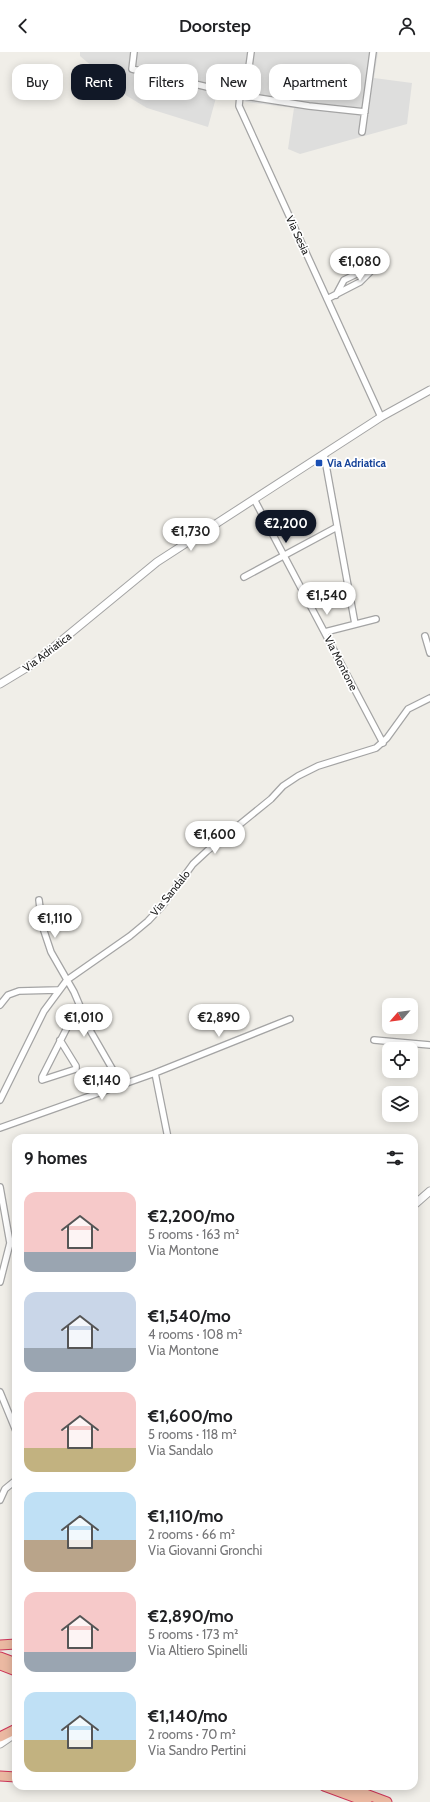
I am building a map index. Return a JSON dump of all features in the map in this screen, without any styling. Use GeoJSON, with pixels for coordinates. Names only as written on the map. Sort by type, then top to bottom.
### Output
{"type":"FeatureCollection","features":[{"type":"Feature","properties":{"kind":"highway"},"geometry":{"type":"LineString","coordinates":[[0,1645],[12,1644]]}},
{"type":"Feature","properties":{"kind":"highway"},"geometry":{"type":"LineString","coordinates":[[0,1657],[12,1662]]}},
{"type":"Feature","properties":{"kind":"highway"},"geometry":{"type":"LineString","coordinates":[[0,1665],[12,1670]]}},
{"type":"Feature","properties":{"kind":"highway"},"geometry":{"type":"LineString","coordinates":[[0,1670],[12,1674]]}},
{"type":"Feature","properties":{"kind":"highway"},"geometry":{"type":"LineString","coordinates":[[0,1737],[12,1731]]}},
{"type":"Feature","properties":{"kind":"highway"},"geometry":{"type":"LineString","coordinates":[[0,1776],[12,1778]]}},
{"type":"Feature","properties":{"kind":"highway"},"geometry":{"type":"LineString","coordinates":[[334,1790],[366,1802]]}},
{"type":"Feature","properties":{"kind":"highway"},"geometry":{"type":"LineString","coordinates":[[355,1790],[387,1802]]}},
{"type":"Feature","properties":{"kind":"street"},"geometry":{"type":"LineString","coordinates":[[134,52],[132,69],[206,87]]}},
{"type":"Feature","properties":{"kind":"street","name":"Via Sesia"},"geometry":{"type":"LineString","coordinates":[[249,64],[251,52]]}},
{"type":"Feature","properties":{"kind":"street"},"geometry":{"type":"LineString","coordinates":[[362,132],[373,52]]}},
{"type":"Feature","properties":{"kind":"street"},"geometry":{"type":"LineString","coordinates":[[261,99],[365,112]]}},
{"type":"Feature","properties":{"kind":"street","name":"Via Sesia"},"geometry":{"type":"LineString","coordinates":[[241,100],[239,106],[381,417]]}},
{"type":"Feature","properties":{"kind":"street"},"geometry":{"type":"LineString","coordinates":[[327,299],[336,295],[360,282],[379,263],[344,280],[336,295]]}},
{"type":"Feature","properties":{"kind":"street","name":"Via Adriatica"},"geometry":{"type":"LineString","coordinates":[[0,684],[33,664],[157,562],[381,417],[430,390]]}},
{"type":"Feature","properties":{"kind":"street"},"geometry":{"type":"LineString","coordinates":[[324,454],[354,624]]}},
{"type":"Feature","properties":{"kind":"street","name":"Via Montone"},"geometry":{"type":"LineString","coordinates":[[254,499],[383,743]]}},
{"type":"Feature","properties":{"kind":"street"},"geometry":{"type":"LineString","coordinates":[[244,576],[337,527]]}},
{"type":"Feature","properties":{"kind":"street"},"geometry":{"type":"LineString","coordinates":[[325,632],[376,619]]}},
{"type":"Feature","properties":{"kind":"street"},"geometry":{"type":"LineString","coordinates":[[425,636],[430,653]]}},
{"type":"Feature","properties":{"kind":"street","name":"Via Sandalo"},"geometry":{"type":"LineString","coordinates":[[0,1100],[32,1034],[58,990],[67,980],[130,936],[148,921],[163,905],[193,864],[271,799],[283,786],[306,771],[368,751],[383,743],[408,709],[430,698]]}},
{"type":"Feature","properties":{"kind":"street"},"geometry":{"type":"LineString","coordinates":[[39,900],[39,913],[47,944],[67,980],[91,1032],[121,1084]]}},
{"type":"Feature","properties":{"kind":"street"},"geometry":{"type":"LineString","coordinates":[[0,1005],[8,995],[19,991],[58,990]]}},
{"type":"Feature","properties":{"kind":"street"},"geometry":{"type":"LineString","coordinates":[[60,1040],[76,1066],[76,1069],[42,1080],[42,1077],[60,1040],[79,1004]]}},
{"type":"Feature","properties":{"kind":"street"},"geometry":{"type":"LineString","coordinates":[[0,1128],[155,1073],[290,1019]]}},
{"type":"Feature","properties":{"kind":"street"},"geometry":{"type":"LineString","coordinates":[[374,1040],[430,1045]]}},
{"type":"Feature","properties":{"kind":"street"},"geometry":{"type":"LineString","coordinates":[[155,1073],[167,1134]]}},
{"type":"Feature","properties":{"kind":"street"},"geometry":{"type":"LineString","coordinates":[[0,1187],[10,1243],[0,1282]]}},
{"type":"Feature","properties":{"kind":"street"},"geometry":{"type":"LineString","coordinates":[[418,1202],[430,1191]]}},
{"type":"Feature","properties":{"kind":"street"},"geometry":{"type":"LineString","coordinates":[[0,1392],[12,1421]]}},
{"type":"Feature","properties":{"kind":"street"},"geometry":{"type":"LineString","coordinates":[[0,1500],[4,1489],[12,1483]]}},
{"type":"Feature","properties":{"kind":"street"},"geometry":{"type":"LineString","coordinates":[[0,1744],[12,1736]]}},
{"type":"Feature","properties":{"kind":"shaded area"},"geometry":{"type":"Polygon","coordinates":[[[80,52],[378,52],[374,78],[412,83],[407,124],[300,154],[288,149],[294,108],[240,100],[261,100],[261,64],[206,64],[206,100],[215,100],[208,127],[147,108],[127,96],[126,64],[89,64],[80,56],[80,52]]]}},
{"type":"Feature","properties":{"kind":"place","name":"Via Adriatica"},"geometry":{"type":"Point","coordinates":[319,463]}}]}
